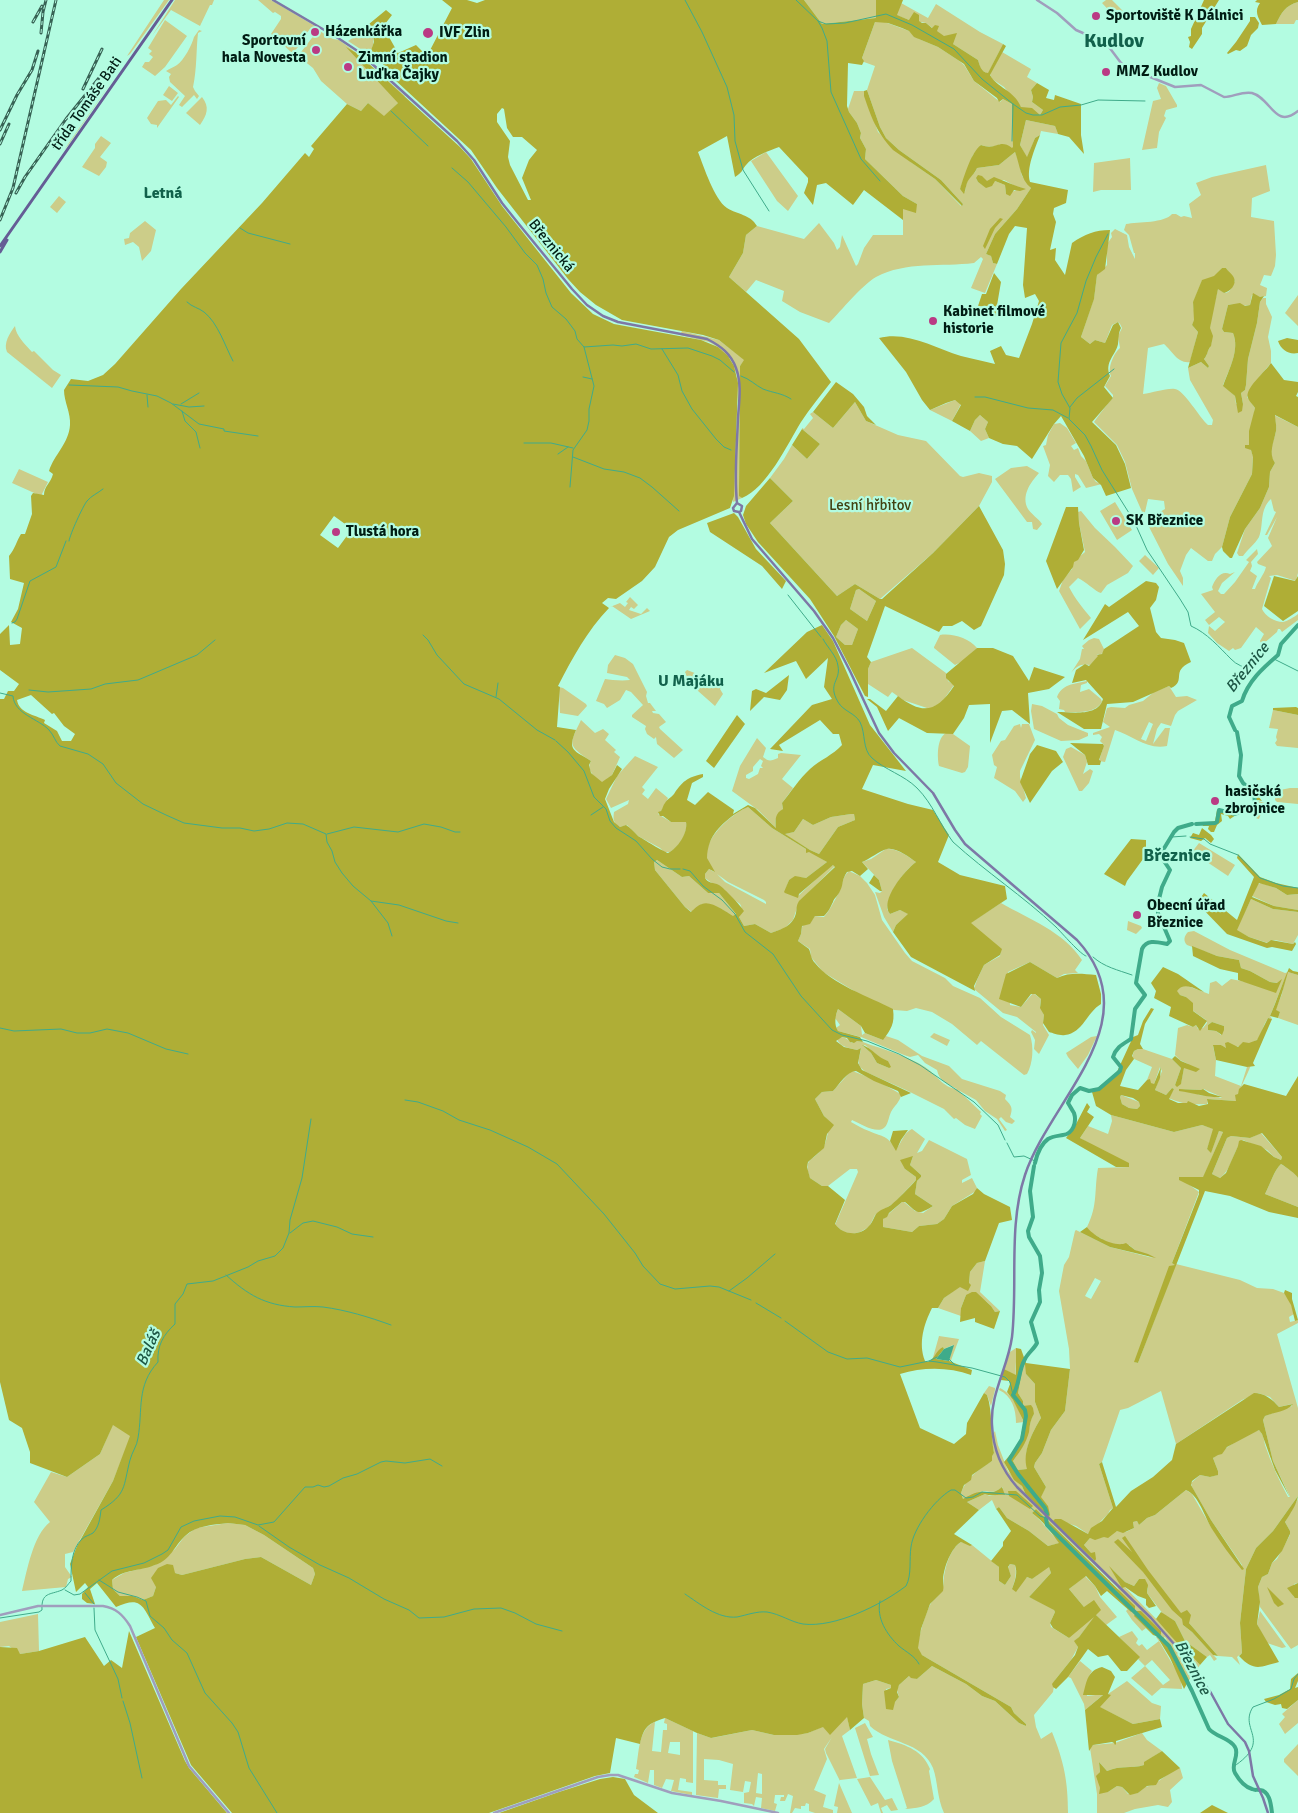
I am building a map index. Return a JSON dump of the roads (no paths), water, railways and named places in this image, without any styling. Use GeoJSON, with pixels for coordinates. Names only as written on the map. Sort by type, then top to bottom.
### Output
{"type":"FeatureCollection","features":[{"type":"Feature","properties":{"kind":"main road","name":"třída Tomáše Bati"},"geometry":{"type":"LineString","coordinates":[[0,252],[20,220],[172,0]]}},
{"type":"Feature","properties":{"kind":"main road","name":"Březnická"},"geometry":{"type":"LineString","coordinates":[[274,0],[354,48],[457,141],[474,160],[518,223],[572,290],[587,305],[618,322],[707,339],[716,343],[728,354],[736,367],[739,387],[736,472],[737,503],[733,508],[735,512],[739,512],[742,506],[737,503]]}},
{"type":"Feature","properties":{"kind":"main road","name":"třída Tomáše Bati"},"geometry":{"type":"LineString","coordinates":[[0,246],[20,220]]}},
{"type":"Feature","properties":{"kind":"main road"},"geometry":{"type":"LineString","coordinates":[[739,512],[752,539],[804,599],[833,638],[879,734],[894,753],[933,793],[961,839],[973,852],[1068,931],[1083,946],[1094,964],[1100,980],[1103,998],[1103,1016],[1099,1036],[1085,1067],[1031,1159],[1022,1183],[1018,1204],[1012,1334],[993,1404],[992,1431],[999,1457],[1011,1480],[1172,1641],[1203,1682],[1228,1724],[1245,1742],[1252,1773],[1268,1813]]}},
{"type":"Feature","properties":{"kind":"street"},"geometry":{"type":"LineString","coordinates":[[1037,0],[1057,13],[1076,30],[1106,43],[1122,64],[1137,73],[1175,87],[1201,85],[1224,97],[1244,92],[1253,93],[1264,100],[1278,115],[1287,117],[1298,111]]}},
{"type":"Feature","properties":{"kind":"street"},"geometry":{"type":"LineString","coordinates":[[0,1615],[45,1605],[109,1607],[117,1610],[130,1626],[189,1766],[229,1813]]}},
{"type":"Feature","properties":{"kind":"street"},"geometry":{"type":"LineString","coordinates":[[494,1813],[592,1779],[613,1775],[632,1779],[677,1795],[717,1800],[778,1813]]}},
{"type":"Feature","properties":{"kind":"waterway"},"geometry":{"type":"LineString","coordinates":[[685,0],[727,87],[734,115],[735,141],[743,170],[769,211]]}},
{"type":"Feature","properties":{"kind":"waterway"},"geometry":{"type":"LineString","coordinates":[[796,0],[818,21],[826,24],[845,23],[886,14],[912,25],[954,49],[982,79],[1026,113],[1042,115],[1060,107],[1081,105],[1098,100],[1145,101]]}},
{"type":"Feature","properties":{"kind":"waterway"},"geometry":{"type":"LineString","coordinates":[[818,21],[827,41],[831,92],[861,159],[880,181]]}},
{"type":"Feature","properties":{"kind":"waterway"},"geometry":{"type":"LineString","coordinates":[[1012,141],[1013,104]]}},
{"type":"Feature","properties":{"kind":"waterway"},"geometry":{"type":"LineString","coordinates":[[391,111],[428,146]]}},
{"type":"Feature","properties":{"kind":"waterway"},"geometry":{"type":"LineString","coordinates":[[452,168],[468,182],[525,253],[537,265],[552,307],[566,319],[575,331],[577,339],[584,347],[636,344],[651,349],[688,348],[720,360],[734,372]]}},
{"type":"Feature","properties":{"kind":"waterway"},"geometry":{"type":"LineString","coordinates":[[240,228],[248,233],[290,244]]}},
{"type":"Feature","properties":{"kind":"waterway"},"geometry":{"type":"LineString","coordinates":[[1108,234],[1086,281],[1077,313],[1061,343],[1058,382],[1070,408],[1069,419],[1085,435],[1102,470],[1134,521],[1147,550],[1188,612],[1191,626],[1208,636],[1235,663],[1251,671]]}},
{"type":"Feature","properties":{"kind":"waterway"},"geometry":{"type":"LineString","coordinates":[[187,302],[204,312],[213,322],[233,361]]}},
{"type":"Feature","properties":{"kind":"waterway"},"geometry":{"type":"LineString","coordinates":[[570,487],[573,450],[587,430],[594,386],[584,347]]}},
{"type":"Feature","properties":{"kind":"waterway"},"geometry":{"type":"LineString","coordinates":[[662,349],[678,375],[682,391],[692,409],[716,439],[724,447],[731,450]]}},
{"type":"Feature","properties":{"kind":"waterway"},"geometry":{"type":"LineString","coordinates":[[1070,407],[1077,398],[1114,369]]}},
{"type":"Feature","properties":{"kind":"waterway"},"geometry":{"type":"LineString","coordinates":[[741,376],[763,389],[791,399]]}},
{"type":"Feature","properties":{"kind":"waterway"},"geometry":{"type":"LineString","coordinates":[[583,377],[592,379]]}},
{"type":"Feature","properties":{"kind":"waterway"},"geometry":{"type":"LineString","coordinates":[[69,385],[118,387],[157,396],[171,403],[199,424],[224,429],[224,431],[258,436]]}},
{"type":"Feature","properties":{"kind":"waterway"},"geometry":{"type":"LineString","coordinates":[[181,404],[199,393]]}},
{"type":"Feature","properties":{"kind":"waterway"},"geometry":{"type":"LineString","coordinates":[[147,395],[148,407]]}},
{"type":"Feature","properties":{"kind":"waterway"},"geometry":{"type":"LineString","coordinates":[[975,397],[985,397],[1028,408],[1053,410],[1068,418]]}},
{"type":"Feature","properties":{"kind":"waterway"},"geometry":{"type":"LineString","coordinates":[[173,404],[189,407],[204,406]]}},
{"type":"Feature","properties":{"kind":"waterway"},"geometry":{"type":"LineString","coordinates":[[182,411],[185,421],[196,432],[200,448]]}},
{"type":"Feature","properties":{"kind":"waterway"},"geometry":{"type":"LineString","coordinates":[[524,443],[551,443],[573,448]]}},
{"type":"Feature","properties":{"kind":"waterway"},"geometry":{"type":"LineString","coordinates":[[558,454],[568,447]]}},
{"type":"Feature","properties":{"kind":"waterway"},"geometry":{"type":"LineString","coordinates":[[573,457],[604,469],[624,472],[640,478],[679,511]]}},
{"type":"Feature","properties":{"kind":"waterway"},"geometry":{"type":"LineString","coordinates":[[69,541],[85,504],[103,489]]}},
{"type":"Feature","properties":{"kind":"waterway"},"geometry":{"type":"LineString","coordinates":[[12,623],[17,619],[30,581],[56,567],[66,541]]}},
{"type":"Feature","properties":{"kind":"waterway"},"geometry":{"type":"LineString","coordinates":[[788,595],[821,637]]}},
{"type":"Feature","properties":{"kind":"waterway","name":"Březnice"},"geometry":{"type":"LineString","coordinates":[[1235,730],[1229,717],[1232,706],[1242,701],[1252,681],[1278,655],[1281,644],[1298,625]]}},
{"type":"Feature","properties":{"kind":"waterway"},"geometry":{"type":"LineString","coordinates":[[423,635],[437,655],[464,684],[499,699],[537,730],[555,740]]}},
{"type":"Feature","properties":{"kind":"waterway"},"geometry":{"type":"LineString","coordinates":[[823,639],[837,662],[838,675],[834,686],[835,696],[840,705],[860,722],[865,746],[872,758],[917,788],[928,801],[953,842],[978,864],[1018,894],[1086,956]]}},
{"type":"Feature","properties":{"kind":"waterway"},"geometry":{"type":"LineString","coordinates":[[29,690],[48,692],[91,689],[105,684],[138,680],[197,655],[215,640]]}},
{"type":"Feature","properties":{"kind":"waterway"},"geometry":{"type":"LineString","coordinates":[[1274,659],[1298,671]]}},
{"type":"Feature","properties":{"kind":"waterway"},"geometry":{"type":"LineString","coordinates":[[496,697],[498,683]]}},
{"type":"Feature","properties":{"kind":"waterway"},"geometry":{"type":"LineString","coordinates":[[0,693],[13,696],[14,702],[22,712],[45,726],[60,746],[88,754],[103,764],[116,783],[143,804],[184,823],[222,828],[240,828],[254,831],[269,829],[287,823],[303,824],[326,834],[335,862],[342,873],[353,886],[371,901],[399,905],[446,921],[458,923]]}},
{"type":"Feature","properties":{"kind":"waterway","name":"Březnice"},"geometry":{"type":"LineString","coordinates":[[1196,824],[1217,822],[1219,810],[1235,814],[1251,808],[1255,803],[1254,793],[1243,783],[1239,776],[1241,755],[1237,732]]}},
{"type":"Feature","properties":{"kind":"waterway"},"geometry":{"type":"LineString","coordinates":[[556,741],[584,771],[594,797],[606,809],[610,821],[616,828],[636,841],[662,867],[680,869]]}},
{"type":"Feature","properties":{"kind":"waterway"},"geometry":{"type":"LineString","coordinates":[[591,815],[603,807]]}},
{"type":"Feature","properties":{"kind":"waterway"},"geometry":{"type":"LineString","coordinates":[[327,834],[354,827],[398,832],[424,824],[460,832]]}},
{"type":"Feature","properties":{"kind":"waterway","name":"Březnice"},"geometry":{"type":"LineString","coordinates":[[1035,1163],[1043,1144],[1048,1139],[1066,1134],[1072,1130],[1075,1116],[1068,1103],[1072,1095],[1080,1088],[1089,1091],[1099,1089],[1120,1071],[1121,1067],[1113,1057],[1118,1048],[1131,1039],[1135,1009],[1145,995],[1136,983],[1142,949],[1149,942],[1167,944],[1170,941],[1158,913],[1158,903],[1162,887],[1170,870],[1160,855],[1178,828],[1192,824]]}},
{"type":"Feature","properties":{"kind":"waterway"},"geometry":{"type":"LineString","coordinates":[[1172,837],[1186,836]]}},
{"type":"Feature","properties":{"kind":"waterway"},"geometry":{"type":"LineString","coordinates":[[1190,837],[1204,839],[1210,844],[1238,855],[1260,878],[1283,886],[1298,888]]}},
{"type":"Feature","properties":{"kind":"waterway"},"geometry":{"type":"LineString","coordinates":[[683,869],[690,871],[703,886],[722,900],[735,914],[745,932],[773,954],[801,996],[832,1030],[842,1035],[867,1041],[920,1065],[974,1102],[998,1125],[1005,1140]]}},
{"type":"Feature","properties":{"kind":"waterway"},"geometry":{"type":"LineString","coordinates":[[371,901],[388,923],[392,936]]}},
{"type":"Feature","properties":{"kind":"waterway"},"geometry":{"type":"LineString","coordinates":[[1093,957],[1106,966],[1132,975]]}},
{"type":"Feature","properties":{"kind":"waterway"},"geometry":{"type":"LineString","coordinates":[[0,1028],[14,1031],[61,1029],[77,1033],[90,1033],[107,1029],[128,1033],[166,1049],[188,1054]]}},
{"type":"Feature","properties":{"kind":"waterway"},"geometry":{"type":"LineString","coordinates":[[405,1100],[418,1102],[443,1111],[459,1120],[490,1130],[528,1147],[557,1164],[604,1214],[643,1266],[660,1284],[675,1289],[719,1287],[751,1300]]}},
{"type":"Feature","properties":{"kind":"waterway","name":"Baláš"},"geometry":{"type":"LineString","coordinates":[[0,1618],[39,1612],[42,1610],[43,1600],[47,1595],[66,1587],[71,1581],[72,1559],[78,1543],[95,1531],[101,1510],[116,1499],[123,1489],[137,1441],[143,1389],[146,1380],[158,1362],[162,1341],[175,1324],[175,1304],[183,1294],[187,1284],[213,1281],[258,1261],[275,1256],[283,1248],[289,1233],[290,1220],[302,1178],[311,1119]]}},
{"type":"Feature","properties":{"kind":"waterway"},"geometry":{"type":"LineString","coordinates":[[1007,1143],[1014,1157],[1024,1156],[1035,1161]]}},
{"type":"Feature","properties":{"kind":"waterway","name":"Březnice"},"geometry":{"type":"LineString","coordinates":[[1034,1166],[1030,1191],[1033,1217],[1028,1231],[1029,1237],[1040,1256],[1042,1273],[1039,1290],[1040,1302],[1031,1322],[1037,1343],[1026,1357],[1013,1395],[1025,1410],[1026,1416],[1022,1439],[1009,1460],[1045,1508],[1047,1514]]}},
{"type":"Feature","properties":{"kind":"waterway"},"geometry":{"type":"LineString","coordinates":[[290,1233],[303,1223],[313,1221],[337,1227],[352,1234],[373,1237]]}},
{"type":"Feature","properties":{"kind":"waterway"},"geometry":{"type":"LineString","coordinates":[[729,1291],[775,1254]]}},
{"type":"Feature","properties":{"kind":"waterway"},"geometry":{"type":"LineString","coordinates":[[226,1275],[258,1298],[275,1304],[295,1307],[332,1308],[391,1325]]}},
{"type":"Feature","properties":{"kind":"waterway"},"geometry":{"type":"LineString","coordinates":[[756,1303],[781,1318]]}},
{"type":"Feature","properties":{"kind":"waterway"},"geometry":{"type":"LineString","coordinates":[[785,1321],[828,1352],[847,1359],[867,1358],[900,1367],[929,1361],[972,1368],[1005,1377],[1010,1382],[1013,1395]]}},
{"type":"Feature","properties":{"kind":"waterway"},"geometry":{"type":"LineString","coordinates":[[929,1361],[937,1357]]}},
{"type":"Feature","properties":{"kind":"waterway"},"geometry":{"type":"LineString","coordinates":[[949,1359],[955,1365]]}},
{"type":"Feature","properties":{"kind":"waterway"},"geometry":{"type":"LineString","coordinates":[[65,1590],[74,1595],[80,1594],[112,1571],[144,1563],[162,1554],[168,1550],[181,1527],[194,1521],[220,1516],[235,1517],[258,1525],[274,1522],[305,1487],[329,1486],[343,1478],[386,1461],[405,1463],[430,1459],[442,1466]]}},
{"type":"Feature","properties":{"kind":"waterway"},"geometry":{"type":"LineString","coordinates":[[685,1594],[723,1616],[737,1617],[767,1612],[803,1624],[829,1622],[857,1614],[884,1601],[906,1586],[910,1572],[911,1547],[916,1532],[931,1508],[951,1490],[955,1490],[966,1498],[973,1497],[982,1492],[1017,1495],[1040,1516],[1046,1518]]}},
{"type":"Feature","properties":{"kind":"waterway","name":"Březnice"},"geometry":{"type":"LineString","coordinates":[[1046,1518],[1047,1525],[1169,1646],[1209,1729],[1235,1747],[1234,1770],[1237,1776],[1247,1787],[1266,1793],[1272,1813]]}},
{"type":"Feature","properties":{"kind":"waterway"},"geometry":{"type":"LineString","coordinates":[[259,1526],[289,1547],[320,1565],[409,1610],[419,1618],[444,1617],[474,1609],[501,1608],[536,1624],[562,1631]]}},
{"type":"Feature","properties":{"kind":"waterway"},"geometry":{"type":"LineString","coordinates":[[99,1580],[118,1592],[146,1601],[150,1616],[187,1653],[205,1693],[238,1732],[249,1768],[277,1813]]}},
{"type":"Feature","properties":{"kind":"waterway"},"geometry":{"type":"LineString","coordinates":[[85,1593],[94,1604]]}},
{"type":"Feature","properties":{"kind":"waterway"},"geometry":{"type":"LineString","coordinates":[[880,1601],[881,1620],[887,1631],[895,1642],[913,1656],[919,1664]]}},
{"type":"Feature","properties":{"kind":"waterway"},"geometry":{"type":"LineString","coordinates":[[94,1608],[95,1630],[118,1679],[122,1698]]}},
{"type":"Feature","properties":{"kind":"waterway"},"geometry":{"type":"LineString","coordinates":[[1233,1767],[1245,1758],[1251,1749],[1253,1736],[1249,1722],[1253,1707],[1274,1699],[1291,1689],[1294,1679],[1298,1674]]}},
{"type":"Feature","properties":{"kind":"waterway"},"geometry":{"type":"LineString","coordinates":[[123,1701],[130,1723],[142,1778]]}},
{"type":"Feature","properties":{"kind":"railway"},"geometry":{"type":"LineString","coordinates":[[41,33],[46,0]]}},
{"type":"Feature","properties":{"kind":"railway"},"geometry":{"type":"LineString","coordinates":[[0,220],[13,188],[56,0]]}},
{"type":"Feature","properties":{"kind":"railway"},"geometry":{"type":"LineString","coordinates":[[33,22],[42,6]]}},
{"type":"Feature","properties":{"kind":"railway"},"geometry":{"type":"LineString","coordinates":[[83,89],[102,49]]}},
{"type":"Feature","properties":{"kind":"railway"},"geometry":{"type":"LineString","coordinates":[[0,130],[32,70],[38,51]]}},
{"type":"Feature","properties":{"kind":"railway"},"geometry":{"type":"LineString","coordinates":[[16,193],[25,177],[66,119],[103,73]]}},
{"type":"Feature","properties":{"kind":"railway"},"geometry":{"type":"LineString","coordinates":[[0,144],[9,124]]}},
{"type":"Feature","properties":{"kind":"place","name":"Sportoviště K Dálnici"},"geometry":{"type":"Point","coordinates":[1096,16]}},
{"type":"Feature","properties":{"kind":"place","name":"Házenkářka"},"geometry":{"type":"Point","coordinates":[315,32]}},
{"type":"Feature","properties":{"kind":"place","name":"IVF Zlin"},"geometry":{"type":"Point","coordinates":[428,33]}},
{"type":"Feature","properties":{"kind":"place","name":"Sportovní hala Novesta"},"geometry":{"type":"Point","coordinates":[316,50]}},
{"type":"Feature","properties":{"kind":"place","name":"Zimní stadion Luďka Čajky"},"geometry":{"type":"Point","coordinates":[348,67]}},
{"type":"Feature","properties":{"kind":"place","name":"MMZ Kudlov"},"geometry":{"type":"Point","coordinates":[1106,72]}},
{"type":"Feature","properties":{"kind":"place","name":"Kabinet filmové historie"},"geometry":{"type":"Point","coordinates":[933,321]}},
{"type":"Feature","properties":{"kind":"place","name":"SK Březnice"},"geometry":{"type":"Point","coordinates":[1116,521]}},
{"type":"Feature","properties":{"kind":"place","name":"Tlustá hora"},"geometry":{"type":"Point","coordinates":[336,532]}},
{"type":"Feature","properties":{"kind":"place","name":"hasičská zbrojnice"},"geometry":{"type":"Point","coordinates":[1215,801]}},
{"type":"Feature","properties":{"kind":"place","name":"Obecní úřad Březnice"},"geometry":{"type":"Point","coordinates":[1137,915]}},
{"type":"Feature","properties":{"kind":"district","name":"Kudlov"},"geometry":{"type":"Point","coordinates":[1114,42]}},
{"type":"Feature","properties":{"kind":"district","name":"Letná"},"geometry":{"type":"Point","coordinates":[163,194]}},
{"type":"Feature","properties":{"kind":"district","name":"U Majáku"},"geometry":{"type":"Point","coordinates":[691,682]}},
{"type":"Feature","properties":{"kind":"district","name":"Březnice"},"geometry":{"type":"Point","coordinates":[1177,856]}},
{"type":"Feature","properties":{"kind":"park label","name":"Lesní hřbitov"},"geometry":{"type":"Point","coordinates":[870,506]}}]}
